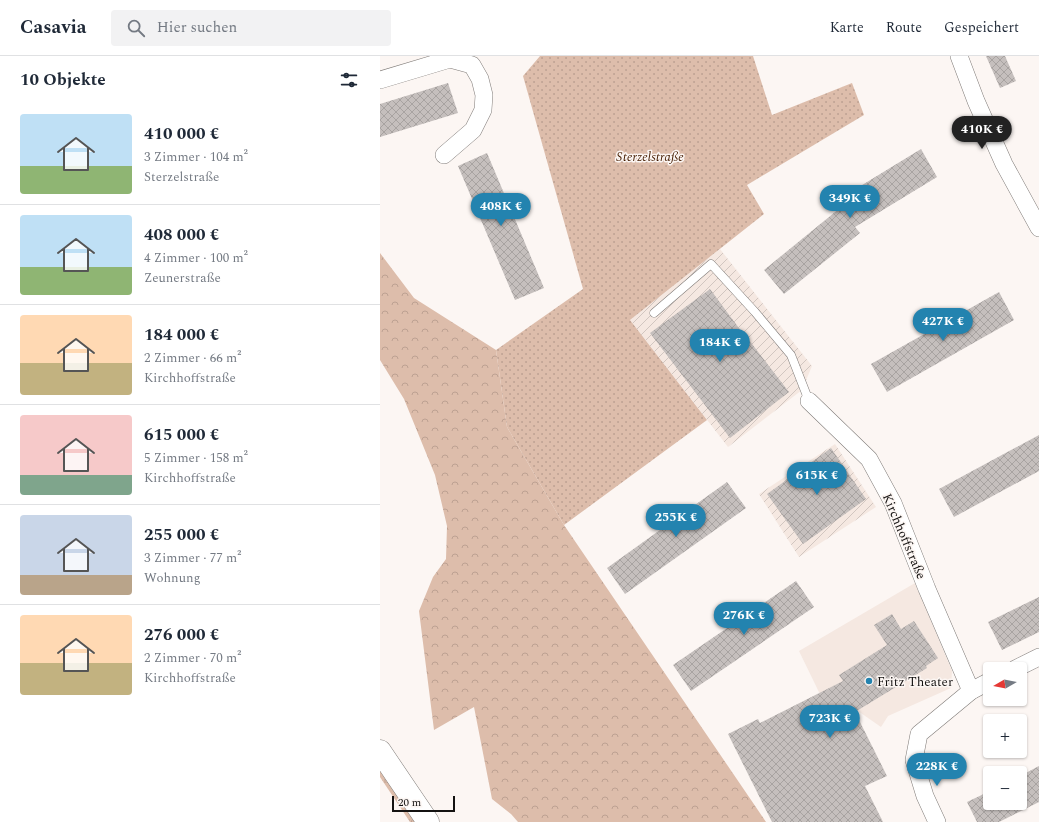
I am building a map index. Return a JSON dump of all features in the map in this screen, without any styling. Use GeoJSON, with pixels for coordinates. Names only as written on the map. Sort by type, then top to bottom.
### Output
{"type":"FeatureCollection","features":[{"type":"Feature","properties":{"kind":"main road"},"geometry":{"type":"LineString","coordinates":[[380,751],[428,822]]}},
{"type":"Feature","properties":{"kind":"street"},"geometry":{"type":"LineString","coordinates":[[959,56],[976,102],[1004,164],[1035,210],[1039,228]]}},
{"type":"Feature","properties":{"kind":"street"},"geometry":{"type":"LineString","coordinates":[[380,80],[450,59],[472,65],[480,79],[484,95],[483,110],[473,130],[444,155]]}},
{"type":"Feature","properties":{"kind":"street","name":"Kirchhoffstraße"},"geometry":{"type":"LineString","coordinates":[[809,400],[869,460],[893,503],[970,691]]}},
{"type":"Feature","properties":{"kind":"street"},"geometry":{"type":"LineString","coordinates":[[1027,662],[1039,656]]}},
{"type":"Feature","properties":{"kind":"street"},"geometry":{"type":"LineString","coordinates":[[937,822],[925,796],[914,760],[919,734],[970,691],[983,685]]}},
{"type":"Feature","properties":{"kind":"lane"},"geometry":{"type":"LineString","coordinates":[[654,313],[711,264],[755,312],[791,355],[809,400]]}},
{"type":"Feature","properties":{"kind":"shaded area"},"geometry":{"type":"Polygon","coordinates":[[[720,249],[812,366],[802,390],[728,447],[630,320],[720,249]]]}},
{"type":"Feature","properties":{"kind":"shaded area"},"geometry":{"type":"Polygon","coordinates":[[[835,444],[876,507],[799,557],[759,494],[835,444]]]}},
{"type":"Feature","properties":{"kind":"shaded area"},"geometry":{"type":"Polygon","coordinates":[[[915,583],[952,671],[951,688],[888,716],[881,727],[858,711],[833,721],[799,651],[915,583]]]}},
{"type":"Feature","properties":{"kind":"green space","name":"Sterzelstraße"},"geometry":{"type":"Polygon","coordinates":[[[540,56],[753,56],[772,115],[852,83],[864,115],[747,185],[764,214],[630,320],[707,420],[564,525],[507,427],[496,350],[583,289],[523,76],[540,56]]]}},
{"type":"Feature","properties":{"kind":"green space"},"geometry":{"type":"Polygon","coordinates":[[[380,253],[414,298],[496,350],[507,427],[564,525],[766,822],[518,822],[511,814],[492,799],[474,707],[434,730],[419,611],[433,577],[446,559],[447,526],[435,475],[404,399],[380,360],[380,253]]]}},
{"type":"Feature","properties":{"kind":"green space"},"geometry":{"type":"Polygon","coordinates":[[[380,768],[416,822],[410,822],[380,777],[380,768]]]}},
{"type":"Feature","properties":{"kind":"building"},"geometry":{"type":"Polygon","coordinates":[[[986,56],[1005,56],[1016,81],[1000,88],[986,56]]]}},
{"type":"Feature","properties":{"kind":"building"},"geometry":{"type":"Polygon","coordinates":[[[448,83],[458,113],[380,137],[380,104],[448,83]]]}},
{"type":"Feature","properties":{"kind":"building"},"geometry":{"type":"Polygon","coordinates":[[[921,149],[937,177],[855,227],[860,233],[784,294],[764,270],[840,208],[836,201],[921,149]]]}},
{"type":"Feature","properties":{"kind":"building"},"geometry":{"type":"Polygon","coordinates":[[[487,153],[544,288],[515,300],[458,166],[487,153]]]}},
{"type":"Feature","properties":{"kind":"building"},"geometry":{"type":"Polygon","coordinates":[[[710,289],[789,392],[730,438],[650,333],[710,289]]]}},
{"type":"Feature","properties":{"kind":"building"},"geometry":{"type":"Polygon","coordinates":[[[999,292],[1014,320],[887,392],[871,364],[999,292]]]}},
{"type":"Feature","properties":{"kind":"building"},"geometry":{"type":"Polygon","coordinates":[[[1039,435],[1039,471],[954,517],[939,489],[1039,435]]]}},
{"type":"Feature","properties":{"kind":"building"},"geometry":{"type":"Polygon","coordinates":[[[831,448],[866,499],[803,544],[767,494],[831,448]]]}},
{"type":"Feature","properties":{"kind":"building"},"geometry":{"type":"Polygon","coordinates":[[[727,482],[746,508],[625,594],[607,568],[727,482]]]}},
{"type":"Feature","properties":{"kind":"building"},"geometry":{"type":"Polygon","coordinates":[[[796,581],[814,607],[691,691],[673,665],[796,581]]]}},
{"type":"Feature","properties":{"kind":"building"},"geometry":{"type":"Polygon","coordinates":[[[1039,597],[1039,632],[1002,650],[988,622],[1039,597]]]}},
{"type":"Feature","properties":{"kind":"building"},"geometry":{"type":"Polygon","coordinates":[[[892,614],[901,629],[914,621],[938,658],[926,666],[927,668],[855,712],[887,776],[865,786],[883,822],[772,822],[728,734],[758,719],[760,723],[843,681],[839,675],[887,645],[874,625],[892,614]]]}},
{"type":"Feature","properties":{"kind":"building"},"geometry":{"type":"Polygon","coordinates":[[[1039,766],[1039,802],[1027,808],[1027,772],[1039,766]]]}},
{"type":"Feature","properties":{"kind":"building"},"geometry":{"type":"Polygon","coordinates":[[[983,794],[983,810],[1023,810],[999,822],[977,822],[967,802],[983,794]]]}},
{"type":"Feature","properties":{"kind":"place","name":"Fritz Theater"},"geometry":{"type":"Point","coordinates":[869,681]}}]}
